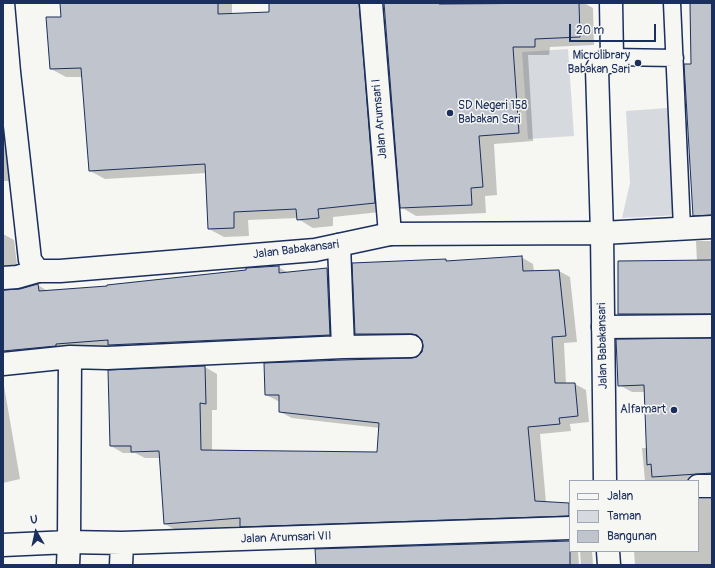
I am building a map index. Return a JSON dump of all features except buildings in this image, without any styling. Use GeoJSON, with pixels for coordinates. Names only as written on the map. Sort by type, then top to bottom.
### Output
{"type":"FeatureCollection","features":[{"type":"Feature","properties":{"kind":"street"},"geometry":{"type":"LineString","coordinates":[[3,3],[6,72],[30,260],[38,271]]}},
{"type":"Feature","properties":{"kind":"street","name":"Jalan Arumsari I"},"geometry":{"type":"LineString","coordinates":[[371,3],[390,234]]}},
{"type":"Feature","properties":{"kind":"street"},"geometry":{"type":"LineString","coordinates":[[611,3],[612,57],[609,62],[600,63],[597,69],[602,233],[712,227]]}},
{"type":"Feature","properties":{"kind":"street","name":"Jalan Babakansari"},"geometry":{"type":"LineString","coordinates":[[3,278],[38,271],[60,271],[315,250],[390,234],[602,233],[605,480]]}},
{"type":"Feature","properties":{"kind":"street"},"geometry":{"type":"LineString","coordinates":[[338,245],[343,347]]}},
{"type":"Feature","properties":{"kind":"street"},"geometry":{"type":"LineString","coordinates":[[602,326],[712,326]]}},
{"type":"Feature","properties":{"kind":"street"},"geometry":{"type":"LineString","coordinates":[[3,364],[70,357],[107,358],[343,347],[411,346]]}},
{"type":"Feature","properties":{"kind":"street"},"geometry":{"type":"LineString","coordinates":[[68,565],[70,357]]}},
{"type":"Feature","properties":{"kind":"street"},"geometry":{"type":"LineString","coordinates":[[699,486],[712,486]]}},
{"type":"Feature","properties":{"kind":"street","name":"Jalan Arumsari VII"},"geometry":{"type":"LineString","coordinates":[[3,545],[69,542],[122,543],[569,528]]}},
{"type":"Feature","properties":{"kind":"street"},"geometry":{"type":"LineString","coordinates":[[121,565],[122,543]]}},
{"type":"Feature","properties":{"kind":"street"},"geometry":{"type":"LineString","coordinates":[[608,552],[609,565]]}},
{"type":"Feature","properties":{"kind":"lane"},"geometry":{"type":"LineString","coordinates":[[672,3],[682,228]]}},
{"type":"Feature","properties":{"kind":"lane"},"geometry":{"type":"LineString","coordinates":[[612,57],[675,58]]}},
{"type":"Feature","properties":{"kind":"green space"},"geometry":{"type":"Polygon","coordinates":[[[568,49],[574,136],[528,139],[522,52],[568,49]]]}},
{"type":"Feature","properties":{"kind":"green space"},"geometry":{"type":"Polygon","coordinates":[[[668,108],[679,215],[622,218],[630,183],[626,111],[668,108]]]}},
{"type":"Feature","properties":{"kind":"place","name":"Microlibrary Babakan Sari"},"geometry":{"type":"Point","coordinates":[638,63]}},
{"type":"Feature","properties":{"kind":"place","name":"SD Negeri 158 Babakan Sari"},"geometry":{"type":"Point","coordinates":[450,113]}},
{"type":"Feature","properties":{"kind":"place","name":"Alfamart"},"geometry":{"type":"Point","coordinates":[674,410]}}]}
